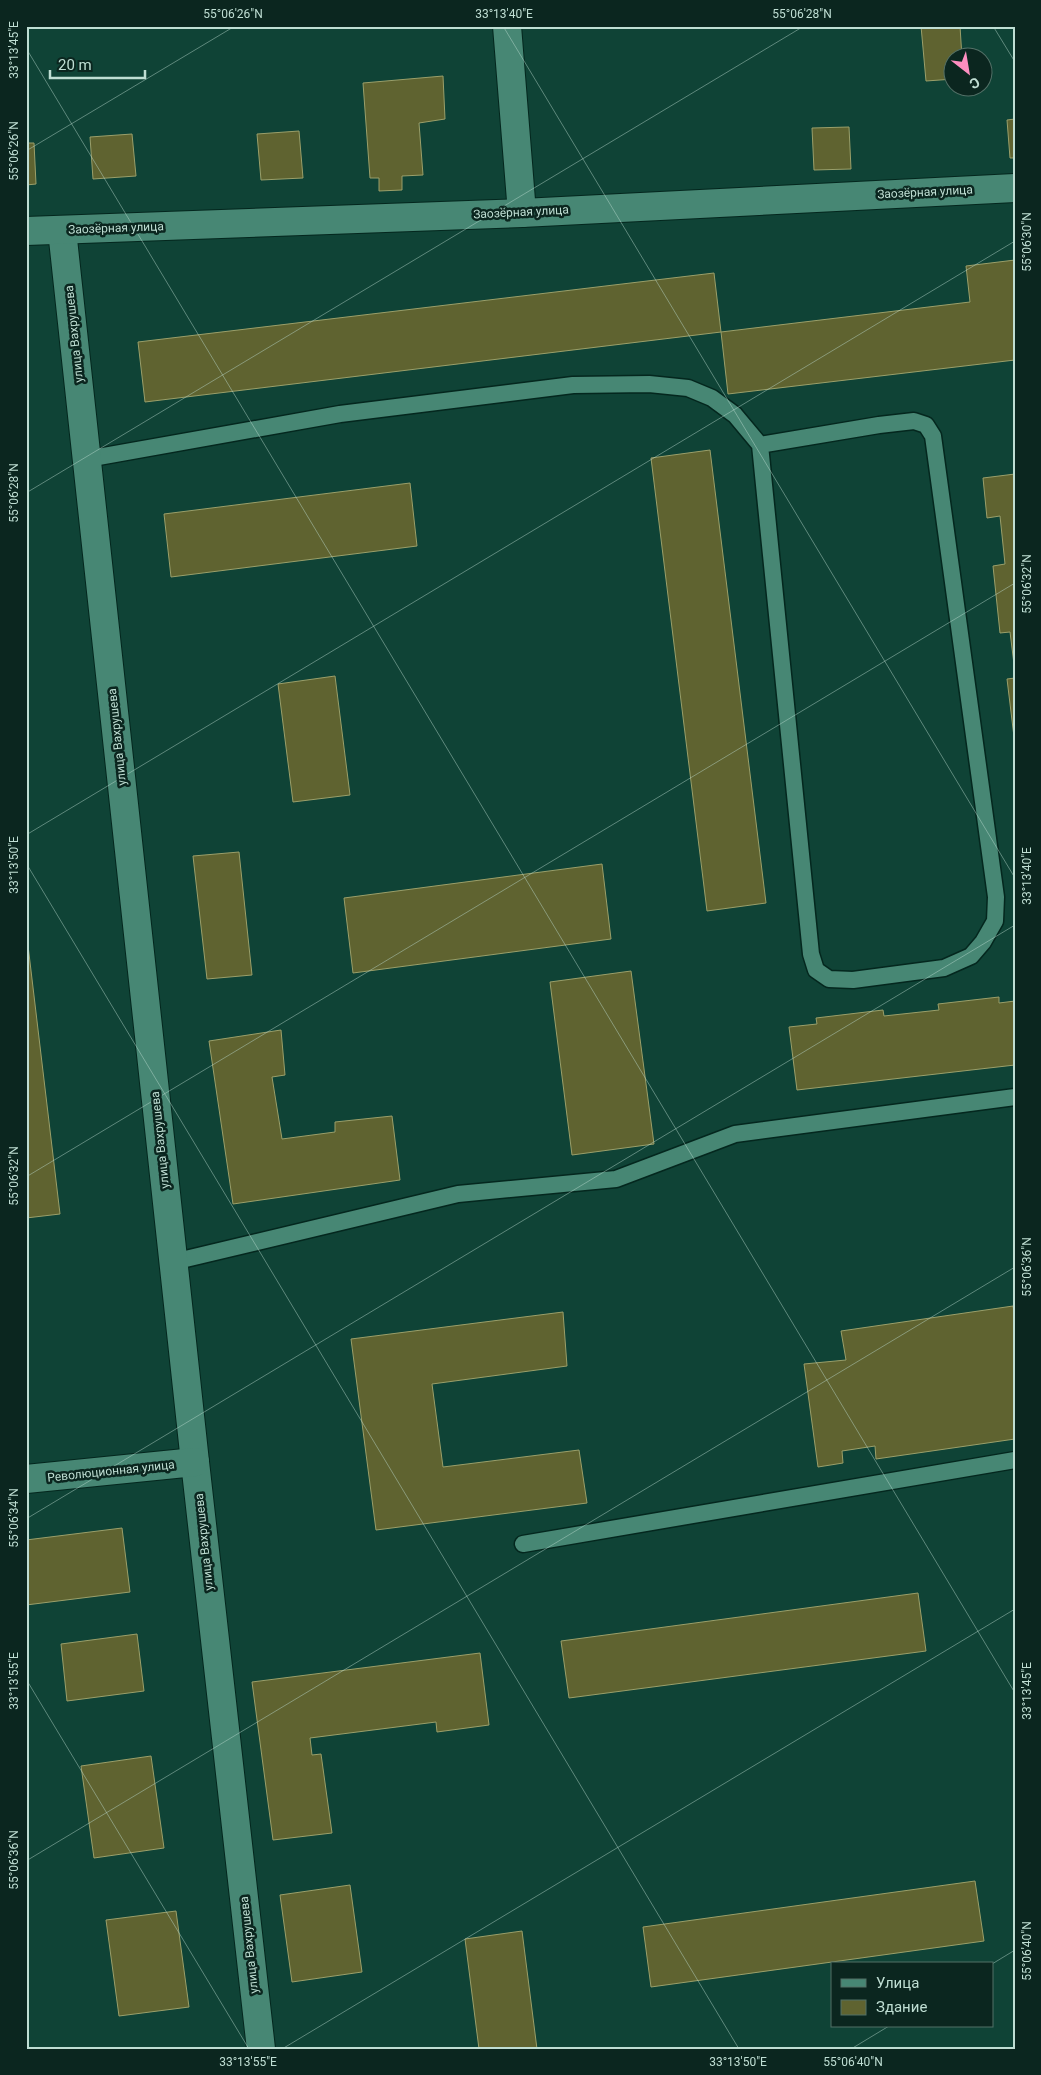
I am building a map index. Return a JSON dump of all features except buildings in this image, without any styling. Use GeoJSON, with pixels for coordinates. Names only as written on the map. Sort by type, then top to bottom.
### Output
{"type":"FeatureCollection","features":[{"type":"Feature","properties":{"kind":"street"},"geometry":{"type":"LineString","coordinates":[[507,26],[522,213]]}},
{"type":"Feature","properties":{"kind":"street","name":"Заозёрная улица"},"geometry":{"type":"LineString","coordinates":[[26,231],[522,213],[1015,188]]}},
{"type":"Feature","properties":{"kind":"street","name":"улица Вахрушева"},"geometry":{"type":"LineString","coordinates":[[62,230],[173,1262],[261,2049]]}},
{"type":"Feature","properties":{"kind":"street","name":"Революционная улица"},"geometry":{"type":"LineString","coordinates":[[26,1479],[195,1462]]}},
{"type":"Feature","properties":{"kind":"lane"},"geometry":{"type":"LineString","coordinates":[[87,459],[340,414],[573,385],[649,384],[688,388],[712,398],[735,415],[760,445],[812,954],[816,970],[829,979],[854,980],[944,968],[971,956],[983,942],[995,921],[996,897],[932,436],[926,425],[914,422],[878,425],[760,445]]}},
{"type":"Feature","properties":{"kind":"lane"},"geometry":{"type":"LineString","coordinates":[[173,1262],[458,1194],[616,1179],[735,1134],[1015,1097]]}},
{"type":"Feature","properties":{"kind":"lane"},"geometry":{"type":"LineString","coordinates":[[523,1544],[1015,1460]]}}]}
